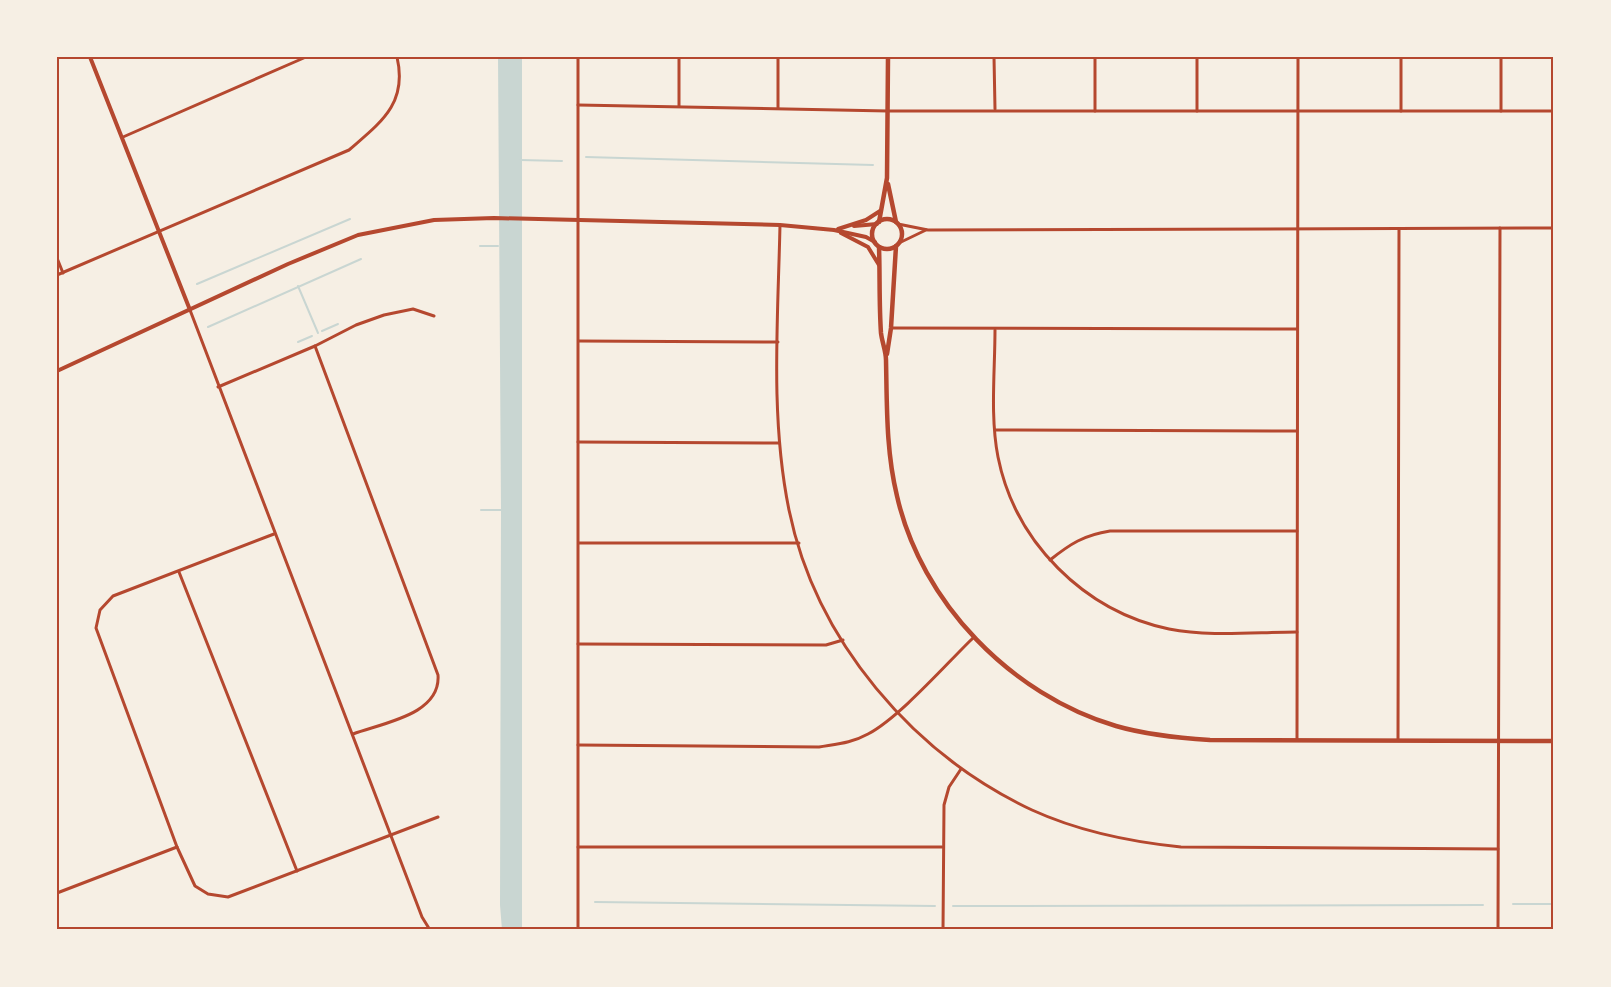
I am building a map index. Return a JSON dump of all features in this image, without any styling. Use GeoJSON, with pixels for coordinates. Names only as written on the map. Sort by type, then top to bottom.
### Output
{"type":"FeatureCollection","features":[{"type":"Feature","properties":{"kind":"main road"},"geometry":{"type":"LineString","coordinates":[[886,356],[881,333],[879,247],[872,235],[878,223],[887,178],[888,57]]}},
{"type":"Feature","properties":{"kind":"main road"},"geometry":{"type":"LineString","coordinates":[[887,178],[902,236],[898,245],[891,328],[886,356],[887,427],[897,497],[917,555],[934,583],[974,637],[1006,666],[1044,693],[1082,714],[1114,726],[1169,737],[1210,740],[1554,741]]}},
{"type":"Feature","properties":{"kind":"main road"},"geometry":{"type":"LineString","coordinates":[[878,223],[888,219],[897,223]]}},
{"type":"Feature","properties":{"kind":"main road"},"geometry":{"type":"LineString","coordinates":[[879,247],[889,249],[898,245]]}},
{"type":"Feature","properties":{"kind":"street"},"geometry":{"type":"LineString","coordinates":[[90,57],[160,231],[422,917],[430,930]]}},
{"type":"Feature","properties":{"kind":"street"},"geometry":{"type":"LineString","coordinates":[[123,137],[306,57]]}},
{"type":"Feature","properties":{"kind":"street"},"geometry":{"type":"LineString","coordinates":[[57,274],[349,150],[386,117],[395,102],[399,78],[397,57]]}},
{"type":"Feature","properties":{"kind":"street"},"geometry":{"type":"LineString","coordinates":[[578,57],[578,930]]}},
{"type":"Feature","properties":{"kind":"street"},"geometry":{"type":"LineString","coordinates":[[679,57],[679,106]]}},
{"type":"Feature","properties":{"kind":"street"},"geometry":{"type":"LineString","coordinates":[[778,57],[778,108]]}},
{"type":"Feature","properties":{"kind":"street"},"geometry":{"type":"LineString","coordinates":[[994,57],[995,110]]}},
{"type":"Feature","properties":{"kind":"street"},"geometry":{"type":"LineString","coordinates":[[1095,57],[1095,111]]}},
{"type":"Feature","properties":{"kind":"street"},"geometry":{"type":"LineString","coordinates":[[1197,57],[1197,111]]}},
{"type":"Feature","properties":{"kind":"street"},"geometry":{"type":"LineString","coordinates":[[1297,740],[1298,57]]}},
{"type":"Feature","properties":{"kind":"street"},"geometry":{"type":"LineString","coordinates":[[1401,57],[1401,111]]}},
{"type":"Feature","properties":{"kind":"street"},"geometry":{"type":"LineString","coordinates":[[1501,57],[1501,111]]}},
{"type":"Feature","properties":{"kind":"street"},"geometry":{"type":"LineString","coordinates":[[578,105],[888,111],[1554,111]]}},
{"type":"Feature","properties":{"kind":"street"},"geometry":{"type":"LineString","coordinates":[[836,230],[866,220],[880,211]]}},
{"type":"Feature","properties":{"kind":"street"},"geometry":{"type":"LineString","coordinates":[[57,371],[358,235],[434,220],[494,218],[780,225],[836,230],[866,237],[875,242]]}},
{"type":"Feature","properties":{"kind":"street"},"geometry":{"type":"LineString","coordinates":[[836,230],[878,223]]}},
{"type":"Feature","properties":{"kind":"street"},"geometry":{"type":"LineString","coordinates":[[897,223],[928,230],[1554,228]]}},
{"type":"Feature","properties":{"kind":"street"},"geometry":{"type":"LineString","coordinates":[[780,225],[779,443],[789,511],[799,543],[825,609],[867,676],[896,712],[961,769],[1033,810],[1098,832],[1150,843],[1182,847],[1498,849]]}},
{"type":"Feature","properties":{"kind":"street"},"geometry":{"type":"LineString","coordinates":[[1498,930],[1500,228]]}},
{"type":"Feature","properties":{"kind":"street"},"geometry":{"type":"LineString","coordinates":[[1398,741],[1399,229]]}},
{"type":"Feature","properties":{"kind":"street"},"geometry":{"type":"LineString","coordinates":[[836,230],[868,247],[880,266]]}},
{"type":"Feature","properties":{"kind":"street"},"geometry":{"type":"LineString","coordinates":[[898,245],[928,230]]}},
{"type":"Feature","properties":{"kind":"street"},"geometry":{"type":"LineString","coordinates":[[57,258],[63,273]]}},
{"type":"Feature","properties":{"kind":"street"},"geometry":{"type":"LineString","coordinates":[[218,387],[315,346],[356,325],[399,310],[413,309],[434,316]]}},
{"type":"Feature","properties":{"kind":"street"},"geometry":{"type":"LineString","coordinates":[[891,328],[1297,329]]}},
{"type":"Feature","properties":{"kind":"street"},"geometry":{"type":"LineString","coordinates":[[995,330],[998,457],[1022,524],[1050,560],[1092,596],[1131,617],[1169,629],[1204,633],[1297,632]]}},
{"type":"Feature","properties":{"kind":"street"},"geometry":{"type":"LineString","coordinates":[[578,340],[778,342]]}},
{"type":"Feature","properties":{"kind":"street"},"geometry":{"type":"LineString","coordinates":[[315,346],[438,675],[434,696],[423,707],[353,734]]}},
{"type":"Feature","properties":{"kind":"street"},"geometry":{"type":"LineString","coordinates":[[996,430],[1298,431]]}},
{"type":"Feature","properties":{"kind":"street"},"geometry":{"type":"LineString","coordinates":[[578,442],[779,443]]}},
{"type":"Feature","properties":{"kind":"street"},"geometry":{"type":"LineString","coordinates":[[1050,560],[1074,541],[1089,534],[1110,531],[1297,531]]}},
{"type":"Feature","properties":{"kind":"street"},"geometry":{"type":"LineString","coordinates":[[274,534],[112,596],[100,610],[96,628],[177,847],[195,886],[208,894],[228,897],[438,817]]}},
{"type":"Feature","properties":{"kind":"street"},"geometry":{"type":"LineString","coordinates":[[578,543],[799,543]]}},
{"type":"Feature","properties":{"kind":"street"},"geometry":{"type":"LineString","coordinates":[[179,572],[297,871]]}},
{"type":"Feature","properties":{"kind":"street"},"geometry":{"type":"LineString","coordinates":[[578,745],[819,747],[848,743],[869,734],[896,712],[974,637]]}},
{"type":"Feature","properties":{"kind":"street"},"geometry":{"type":"LineString","coordinates":[[578,644],[826,645],[843,640]]}},
{"type":"Feature","properties":{"kind":"street"},"geometry":{"type":"LineString","coordinates":[[943,930],[944,804],[949,787],[961,769]]}},
{"type":"Feature","properties":{"kind":"street"},"geometry":{"type":"LineString","coordinates":[[57,893],[177,847]]}},
{"type":"Feature","properties":{"kind":"street"},"geometry":{"type":"LineString","coordinates":[[578,847],[942,847]]}},
{"type":"Feature","properties":{"kind":"shaded area"},"geometry":{"type":"Polygon","coordinates":[[[498,57],[522,57],[522,930],[502,930],[500,905],[501,510],[498,57]]]}},
{"type":"Feature","properties":{"kind":"waterway"},"geometry":{"type":"LineString","coordinates":[[586,157],[873,165]]}},
{"type":"Feature","properties":{"kind":"waterway"},"geometry":{"type":"LineString","coordinates":[[520,160],[562,161]]}},
{"type":"Feature","properties":{"kind":"waterway"},"geometry":{"type":"LineString","coordinates":[[197,284],[350,219]]}},
{"type":"Feature","properties":{"kind":"waterway"},"geometry":{"type":"LineString","coordinates":[[480,246],[498,246]]}},
{"type":"Feature","properties":{"kind":"waterway"},"geometry":{"type":"LineString","coordinates":[[208,327],[361,259]]}},
{"type":"Feature","properties":{"kind":"waterway"},"geometry":{"type":"LineString","coordinates":[[298,286],[318,333]]}},
{"type":"Feature","properties":{"kind":"waterway"},"geometry":{"type":"LineString","coordinates":[[322,331],[338,324]]}},
{"type":"Feature","properties":{"kind":"waterway"},"geometry":{"type":"LineString","coordinates":[[298,342],[312,336]]}},
{"type":"Feature","properties":{"kind":"waterway"},"geometry":{"type":"LineString","coordinates":[[481,510],[501,510]]}},
{"type":"Feature","properties":{"kind":"waterway"},"geometry":{"type":"LineString","coordinates":[[595,902],[935,906]]}},
{"type":"Feature","properties":{"kind":"waterway"},"geometry":{"type":"LineString","coordinates":[[1513,904],[1554,904]]}},
{"type":"Feature","properties":{"kind":"waterway"},"geometry":{"type":"LineString","coordinates":[[953,906],[1483,905]]}}]}
